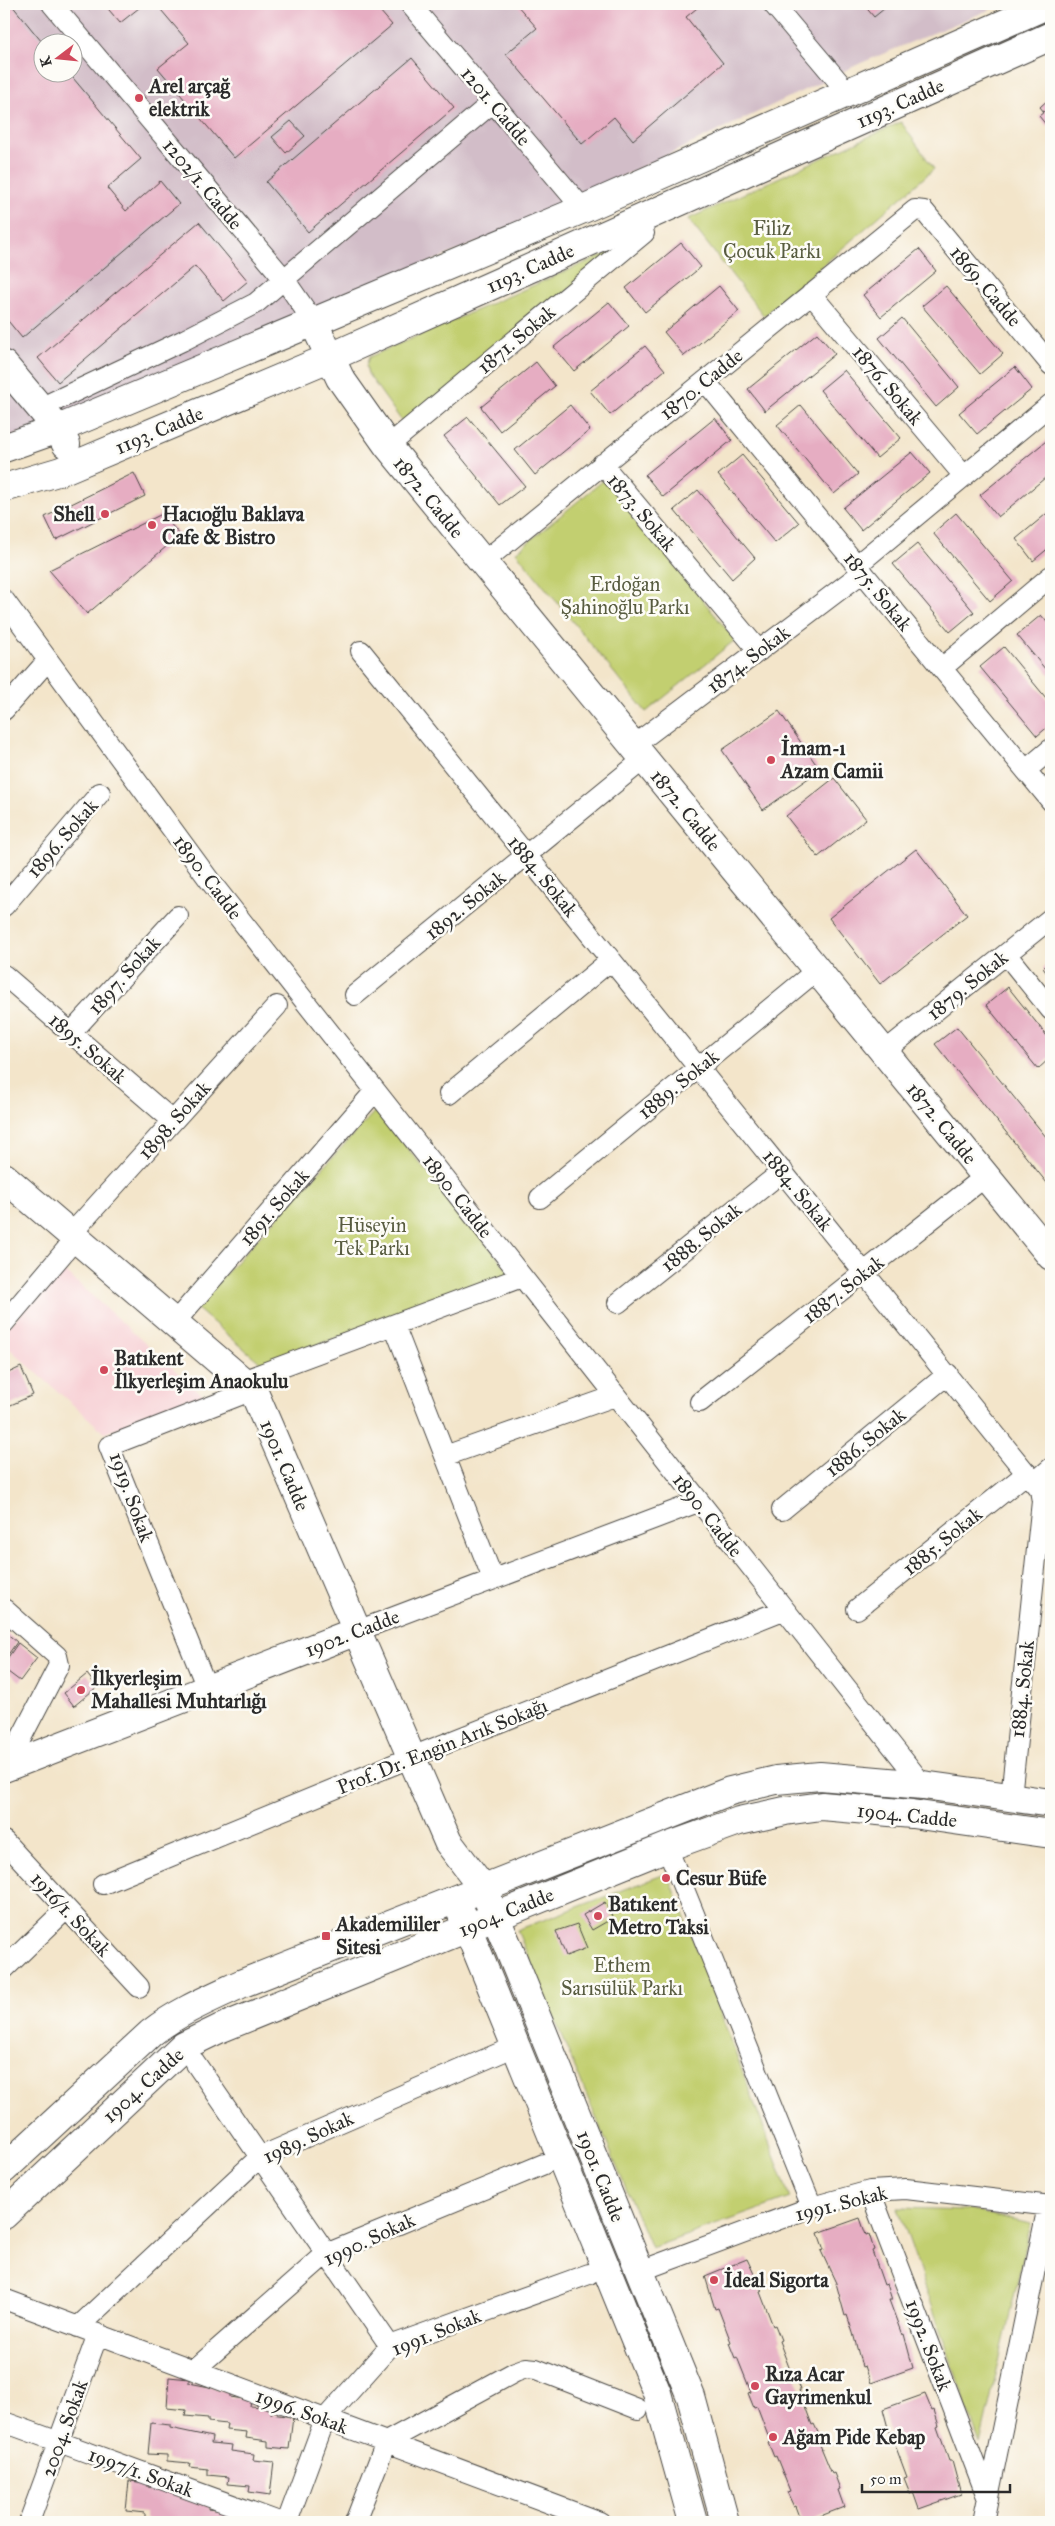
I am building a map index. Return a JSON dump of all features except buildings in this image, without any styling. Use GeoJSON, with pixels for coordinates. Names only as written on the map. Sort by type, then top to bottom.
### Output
{"type":"FeatureCollection","features":[{"type":"Feature","properties":{"kind":"main road","name":"1193. Cadde"},"geometry":{"type":"LineString","coordinates":[[4,448],[58,429],[583,209],[849,94],[1050,4]]}},
{"type":"Feature","properties":{"kind":"main road","name":"1193. Cadde"},"geometry":{"type":"LineString","coordinates":[[11,486],[78,464],[330,357],[1051,36]]}},
{"type":"Feature","properties":{"kind":"main road","name":"1872. Cadde"},"geometry":{"type":"LineString","coordinates":[[312,321],[340,378],[388,446],[1051,1256]]}},
{"type":"Feature","properties":{"kind":"main road"},"geometry":{"type":"LineString","coordinates":[[4,365],[58,429],[78,464]]}},
{"type":"Feature","properties":{"kind":"main road"},"geometry":{"type":"LineString","coordinates":[[4,452],[11,486]]}},
{"type":"Feature","properties":{"kind":"main road","name":"1901. Cadde"},"geometry":{"type":"LineString","coordinates":[[4,1177],[248,1386],[448,1842],[456,1899],[657,2393],[693,2522]]}},
{"type":"Feature","properties":{"kind":"main road","name":"1902. Cadde"},"geometry":{"type":"LineString","coordinates":[[5,1766],[357,1631]]}},
{"type":"Feature","properties":{"kind":"main road","name":"1904. Cadde"},"geometry":{"type":"LineString","coordinates":[[4,2169],[169,2019],[243,1984],[730,1791],[776,1780],[820,1776],[922,1785],[1051,1803]]}},
{"type":"Feature","properties":{"kind":"main road","name":"1904. Cadde"},"geometry":{"type":"LineString","coordinates":[[4,2214],[184,2046],[219,2029],[667,1847],[739,1821],[785,1811],[822,1806],[912,1814],[1051,1834]]}},
{"type":"Feature","properties":{"kind":"main road","name":"1901. Cadde"},"geometry":{"type":"LineString","coordinates":[[448,1842],[484,1888],[691,2397],[725,2522]]}},
{"type":"Feature","properties":{"kind":"street","name":"1202/1. Cadde"},"geometry":{"type":"LineString","coordinates":[[52,4],[284,280],[312,321]]}},
{"type":"Feature","properties":{"kind":"street","name":"1201. Cadde"},"geometry":{"type":"LineString","coordinates":[[410,4],[583,209]]}},
{"type":"Feature","properties":{"kind":"street"},"geometry":{"type":"LineString","coordinates":[[774,4],[849,94]]}},
{"type":"Feature","properties":{"kind":"street"},"geometry":{"type":"LineString","coordinates":[[40,408],[182,341],[256,303],[493,102]]}},
{"type":"Feature","properties":{"kind":"street","name":"1870. Cadde"},"geometry":{"type":"LineString","coordinates":[[483,562],[915,210],[920,209]]}},
{"type":"Feature","properties":{"kind":"street","name":"1869. Cadde"},"geometry":{"type":"LineString","coordinates":[[920,209],[924,211],[1051,365]]}},
{"type":"Feature","properties":{"kind":"street","name":"1871. Sokak"},"geometry":{"type":"LineString","coordinates":[[388,446],[644,233]]}},
{"type":"Feature","properties":{"kind":"street","name":"1876. Sokak"},"geometry":{"type":"LineString","coordinates":[[812,294],[964,476]]}},
{"type":"Feature","properties":{"kind":"street","name":"1875. Sokak"},"geometry":{"type":"LineString","coordinates":[[705,380],[1051,801]]}},
{"type":"Feature","properties":{"kind":"street","name":"1874. Sokak"},"geometry":{"type":"LineString","coordinates":[[639,752],[860,569],[964,476],[1051,404]]}},
{"type":"Feature","properties":{"kind":"street","name":"1873. Sokak"},"geometry":{"type":"LineString","coordinates":[[602,464],[759,651]]}},
{"type":"Feature","properties":{"kind":"street"},"geometry":{"type":"LineString","coordinates":[[942,668],[1051,576]]}},
{"type":"Feature","properties":{"kind":"street","name":"1890. Cadde"},"geometry":{"type":"LineString","coordinates":[[4,600],[210,881],[922,1785]]}},
{"type":"Feature","properties":{"kind":"street","name":"1884. Sokak"},"geometry":{"type":"LineString","coordinates":[[361,651],[1040,1490],[1042,1501],[1011,1797]]}},
{"type":"Feature","properties":{"kind":"street"},"geometry":{"type":"LineString","coordinates":[[4,710],[48,660]]}},
{"type":"Feature","properties":{"kind":"street"},"geometry":{"type":"LineString","coordinates":[[1026,770],[1051,749]]}},
{"type":"Feature","properties":{"kind":"street","name":"1892. Sokak"},"geometry":{"type":"LineString","coordinates":[[355,995],[526,855],[639,752]]}},
{"type":"Feature","properties":{"kind":"street","name":"1896. Sokak"},"geometry":{"type":"LineString","coordinates":[[4,906],[100,793]]}},
{"type":"Feature","properties":{"kind":"street","name":"1897. Sokak"},"geometry":{"type":"LineString","coordinates":[[71,1033],[178,916]]}},
{"type":"Feature","properties":{"kind":"street","name":"1879. Sokak"},"geometry":{"type":"LineString","coordinates":[[884,1052],[1051,918]]}},
{"type":"Feature","properties":{"kind":"street"},"geometry":{"type":"LineString","coordinates":[[1006,954],[1051,1010]]}},
{"type":"Feature","properties":{"kind":"street"},"geometry":{"type":"LineString","coordinates":[[449,1094],[611,960]]}},
{"type":"Feature","properties":{"kind":"street","name":"1889. Sokak"},"geometry":{"type":"LineString","coordinates":[[540,1198],[817,970]]}},
{"type":"Feature","properties":{"kind":"street","name":"1895. Sokak"},"geometry":{"type":"LineString","coordinates":[[4,975],[173,1121]]}},
{"type":"Feature","properties":{"kind":"street","name":"1898. Sokak"},"geometry":{"type":"LineString","coordinates":[[4,1323],[74,1236],[173,1121],[277,1006]]}},
{"type":"Feature","properties":{"kind":"street","name":"1891. Sokak"},"geometry":{"type":"LineString","coordinates":[[174,1323],[375,1091]]}},
{"type":"Feature","properties":{"kind":"street","name":"1888. Sokak"},"geometry":{"type":"LineString","coordinates":[[618,1304],[783,1172]]}},
{"type":"Feature","properties":{"kind":"street","name":"1887. Sokak"},"geometry":{"type":"LineString","coordinates":[[700,1402],[986,1176]]}},
{"type":"Feature","properties":{"kind":"street"},"geometry":{"type":"LineString","coordinates":[[248,1386],[394,1325],[522,1277]]}},
{"type":"Feature","properties":{"kind":"street"},"geometry":{"type":"LineString","coordinates":[[394,1325],[493,1579]]}},
{"type":"Feature","properties":{"kind":"street","name":"1886. Sokak"},"geometry":{"type":"LineString","coordinates":[[782,1510],[948,1374]]}},
{"type":"Feature","properties":{"kind":"street","name":"1919. Sokak"},"geometry":{"type":"LineString","coordinates":[[207,1688],[109,1446],[248,1386]]}},
{"type":"Feature","properties":{"kind":"street"},"geometry":{"type":"LineString","coordinates":[[445,1456],[615,1396]]}},
{"type":"Feature","properties":{"kind":"street","name":"1885. Sokak"},"geometry":{"type":"LineString","coordinates":[[857,1609],[1031,1477],[1051,1468]]}},
{"type":"Feature","properties":{"kind":"street","name":"1902. Cadde"},"geometry":{"type":"LineString","coordinates":[[357,1631],[698,1502]]}},
{"type":"Feature","properties":{"kind":"street"},"geometry":{"type":"LineString","coordinates":[[4,1609],[57,1656],[59,1660],[59,1666],[5,1766]]}},
{"type":"Feature","properties":{"kind":"street","name":"Prof. Dr. Engin Arık Sokağı"},"geometry":{"type":"LineString","coordinates":[[103,1884],[412,1757],[784,1610]]}},
{"type":"Feature","properties":{"kind":"street","name":"1916/1. Sokak"},"geometry":{"type":"LineString","coordinates":[[4,1841],[139,1987]]}},
{"type":"Feature","properties":{"kind":"street"},"geometry":{"type":"LineString","coordinates":[[667,1847],[812,2207]]}},
{"type":"Feature","properties":{"kind":"street"},"geometry":{"type":"LineString","coordinates":[[4,1969],[66,1909]]}},
{"type":"Feature","properties":{"kind":"street","name":"1989. Sokak"},"geometry":{"type":"LineString","coordinates":[[78,2327],[260,2157],[502,2052]]}},
{"type":"Feature","properties":{"kind":"street"},"geometry":{"type":"LineString","coordinates":[[194,2061],[390,2346]]}},
{"type":"Feature","properties":{"kind":"street","name":"1990. Sokak"},"geometry":{"type":"LineString","coordinates":[[194,2370],[326,2254],[544,2164]]}},
{"type":"Feature","properties":{"kind":"street","name":"1991. Sokak"},"geometry":{"type":"LineString","coordinates":[[640,2271],[812,2207],[870,2191],[906,2189],[1050,2206]]}},
{"type":"Feature","properties":{"kind":"street","name":"1992. Sokak"},"geometry":{"type":"LineString","coordinates":[[870,2191],[988,2499]]}},
{"type":"Feature","properties":{"kind":"street"},"geometry":{"type":"LineString","coordinates":[[983,2522],[1050,2206]]}},
{"type":"Feature","properties":{"kind":"street","name":"1991. Sokak"},"geometry":{"type":"LineString","coordinates":[[287,2522],[325,2419],[390,2346],[589,2274]]}},
{"type":"Feature","properties":{"kind":"street","name":"1996. Sokak"},"geometry":{"type":"LineString","coordinates":[[4,2299],[600,2522]]}},
{"type":"Feature","properties":{"kind":"street","name":"2004. Sokak"},"geometry":{"type":"LineString","coordinates":[[29,2522],[98,2334]]}},
{"type":"Feature","properties":{"kind":"street"},"geometry":{"type":"LineString","coordinates":[[355,2522],[386,2442],[515,2372],[526,2368],[536,2369],[638,2410]]}},
{"type":"Feature","properties":{"kind":"street","name":"1997/1. Sokak"},"geometry":{"type":"LineString","coordinates":[[4,2422],[279,2522]]}},
{"type":"Feature","properties":{"kind":"shaded area"},"geometry":{"type":"Polygon","coordinates":[[[4,4],[1003,4],[861,63],[526,222],[4,440],[4,4]]]}},
{"type":"Feature","properties":{"kind":"shaded area","name":"Batıkent İlkyerleşim Anaokulu"},"geometry":{"type":"Polygon","coordinates":[[[61,1268],[205,1397],[105,1433],[4,1344],[4,1332],[61,1268]]]}},
{"type":"Feature","properties":{"kind":"green space","name":"Filiz Çocuk Parkı"},"geometry":{"type":"Polygon","coordinates":[[[901,122],[934,169],[764,316],[688,219],[901,122]]]}},
{"type":"Feature","properties":{"kind":"green space"},"geometry":{"type":"Polygon","coordinates":[[[617,249],[406,427],[368,374],[366,366],[369,357],[617,249]]]}},
{"type":"Feature","properties":{"kind":"green space","name":"Erdoğan Şahinoğlu Parkı"},"geometry":{"type":"Polygon","coordinates":[[[605,479],[735,640],[646,712],[516,552],[605,479]]]}},
{"type":"Feature","properties":{"kind":"green space","name":"Hüseyin Tek Parkı"},"geometry":{"type":"Polygon","coordinates":[[[376,1110],[513,1276],[262,1364],[195,1307],[376,1110]]]}},
{"type":"Feature","properties":{"kind":"green space","name":"Ethem Sarısülük Parkı"},"geometry":{"type":"Polygon","coordinates":[[[668,1873],[790,2198],[651,2248],[517,1930],[668,1873]]]}},
{"type":"Feature","properties":{"kind":"green space"},"geometry":{"type":"Polygon","coordinates":[[[898,2208],[968,2210],[1031,2223],[980,2444],[898,2208]]]}},
{"type":"Feature","properties":{"kind":"place","name":"Arel arçağ elektrik"},"geometry":{"type":"Point","coordinates":[139,98]}},
{"type":"Feature","properties":{"kind":"place","name":"Shell"},"geometry":{"type":"Point","coordinates":[105,514]}},
{"type":"Feature","properties":{"kind":"place","name":"Hacıoğlu Baklava Cafe & Bistro"},"geometry":{"type":"Point","coordinates":[152,525]}},
{"type":"Feature","properties":{"kind":"place","name":"İmam-ı Azam Camii"},"geometry":{"type":"Point","coordinates":[771,760]}},
{"type":"Feature","properties":{"kind":"place","name":"Batıkent İlkyerleşim Anaokulu"},"geometry":{"type":"Point","coordinates":[104,1370]}},
{"type":"Feature","properties":{"kind":"place","name":"İlkyerleşim Mahallesi Muhtarlığı"},"geometry":{"type":"Point","coordinates":[81,1690]}},
{"type":"Feature","properties":{"kind":"place","name":"Cesur Büfe"},"geometry":{"type":"Point","coordinates":[666,1878]}},
{"type":"Feature","properties":{"kind":"place","name":"Batıkent Metro Taksi"},"geometry":{"type":"Point","coordinates":[598,1916]}},
{"type":"Feature","properties":{"kind":"place","name":"Akademililer Sitesi"},"geometry":{"type":"Point","coordinates":[326,1936]}},
{"type":"Feature","properties":{"kind":"place","name":"İdeal Sigorta"},"geometry":{"type":"Point","coordinates":[714,2280]}},
{"type":"Feature","properties":{"kind":"place","name":"Rıza Acar Gayrimenkul"},"geometry":{"type":"Point","coordinates":[755,2386]}},
{"type":"Feature","properties":{"kind":"place","name":"Ağam Pide Kebap"},"geometry":{"type":"Point","coordinates":[773,2437]}}]}
